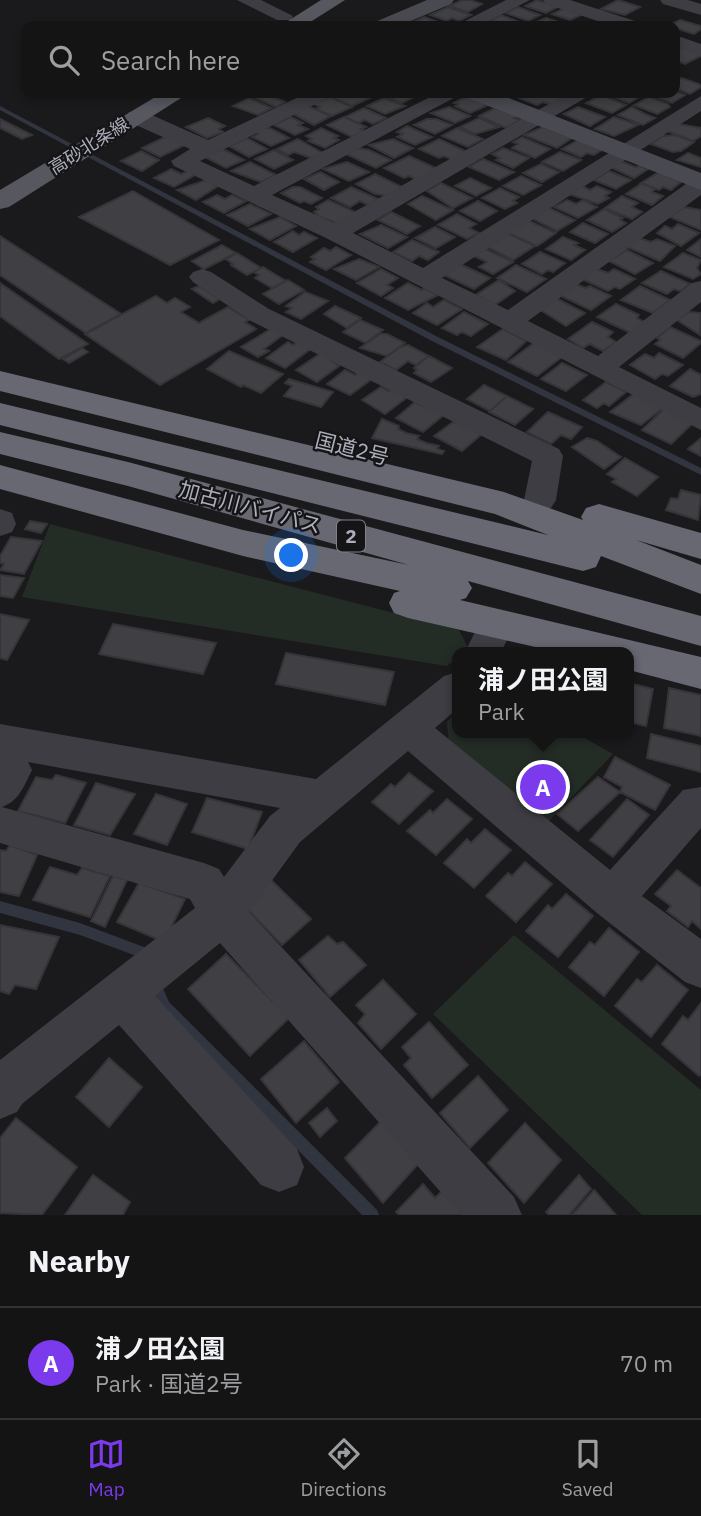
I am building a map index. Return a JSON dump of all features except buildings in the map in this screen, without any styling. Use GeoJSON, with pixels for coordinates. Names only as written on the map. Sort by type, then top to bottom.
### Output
{"type":"FeatureCollection","features":[{"type":"Feature","properties":{"kind":"highway","name":"国道2号"},"geometry":{"type":"LineString","coordinates":[[0,366],[379,455],[701,546]]}},
{"type":"Feature","properties":{"kind":"highway"},"geometry":{"type":"LineString","coordinates":[[0,381],[504,504],[701,580]]}},
{"type":"Feature","properties":{"kind":"highway","name":"加古川バイパス"},"geometry":{"type":"LineString","coordinates":[[0,414],[513,538],[701,588]]}},
{"type":"Feature","properties":{"kind":"highway","name":"加古川バイパス"},"geometry":{"type":"LineString","coordinates":[[0,443],[128,474],[701,631]]}},
{"type":"Feature","properties":{"kind":"highway"},"geometry":{"type":"LineString","coordinates":[[0,477],[243,543],[701,642]]}},
{"type":"Feature","properties":{"kind":"highway"},"geometry":{"type":"LineString","coordinates":[[0,503],[249,566],[490,638],[572,647]]}},
{"type":"Feature","properties":{"kind":"highway"},"geometry":{"type":"LineString","coordinates":[[634,655],[701,673]]}},
{"type":"Feature","properties":{"kind":"main road"},"geometry":{"type":"LineString","coordinates":[[296,21],[310,0]]}},
{"type":"Feature","properties":{"kind":"main road"},"geometry":{"type":"LineString","coordinates":[[298,21],[335,0]]}},
{"type":"Feature","properties":{"kind":"main road","name":"高砂北条線"},"geometry":{"type":"LineString","coordinates":[[0,201],[146,98]]}},
{"type":"Feature","properties":{"kind":"main road","name":"高砂北条線"},"geometry":{"type":"LineString","coordinates":[[0,181],[137,117],[169,98]]}},
{"type":"Feature","properties":{"kind":"street"},"geometry":{"type":"LineString","coordinates":[[246,0],[291,21]]}},
{"type":"Feature","properties":{"kind":"street"},"geometry":{"type":"LineString","coordinates":[[394,21],[444,0]]}},
{"type":"Feature","properties":{"kind":"street"},"geometry":{"type":"LineString","coordinates":[[475,21],[521,0]]}},
{"type":"Feature","properties":{"kind":"street"},"geometry":{"type":"LineString","coordinates":[[552,0],[616,21]]}},
{"type":"Feature","properties":{"kind":"street"},"geometry":{"type":"LineString","coordinates":[[669,0],[696,5]]}},
{"type":"Feature","properties":{"kind":"street"},"geometry":{"type":"LineString","coordinates":[[592,21],[601,16]]}},
{"type":"Feature","properties":{"kind":"street"},"geometry":{"type":"LineString","coordinates":[[680,43],[701,50]]}},
{"type":"Feature","properties":{"kind":"street"},"geometry":{"type":"LineString","coordinates":[[312,98],[182,161],[335,233],[701,420]]}},
{"type":"Feature","properties":{"kind":"street"},"geometry":{"type":"LineString","coordinates":[[254,195],[443,98]]}},
{"type":"Feature","properties":{"kind":"street"},"geometry":{"type":"LineString","coordinates":[[489,98],[701,183]]}},
{"type":"Feature","properties":{"kind":"street"},"geometry":{"type":"LineString","coordinates":[[335,233],[575,98]]}},
{"type":"Feature","properties":{"kind":"street"},"geometry":{"type":"LineString","coordinates":[[424,278],[701,102]]}},
{"type":"Feature","properties":{"kind":"street"},"geometry":{"type":"LineString","coordinates":[[137,117],[207,148]]}},
{"type":"Feature","properties":{"kind":"street"},"geometry":{"type":"LineString","coordinates":[[509,322],[701,183]]}},
{"type":"Feature","properties":{"kind":"street"},"geometry":{"type":"LineString","coordinates":[[222,282],[261,316],[305,326],[548,456],[540,500]]}},
{"type":"Feature","properties":{"kind":"street"},"geometry":{"type":"LineString","coordinates":[[601,367],[701,289]]}},
{"type":"Feature","properties":{"kind":"street"},"geometry":{"type":"LineString","coordinates":[[0,1095],[5,1087],[222,914],[285,829],[452,691]]}},
{"type":"Feature","properties":{"kind":"street"},"geometry":{"type":"LineString","coordinates":[[408,728],[612,898],[701,966]]}},
{"type":"Feature","properties":{"kind":"street"},"geometry":{"type":"LineString","coordinates":[[4,767],[323,798]]}},
{"type":"Feature","properties":{"kind":"street"},"geometry":{"type":"LineString","coordinates":[[612,898],[697,803],[701,805]]}},
{"type":"Feature","properties":{"kind":"street"},"geometry":{"type":"LineString","coordinates":[[0,825],[204,883],[222,914],[496,1215]]}},
{"type":"Feature","properties":{"kind":"street"},"geometry":{"type":"LineString","coordinates":[[122,994],[279,1167]]}},
{"type":"Feature","properties":{"kind":"shaded area"},"geometry":{"type":"Polygon","coordinates":[[[50,524],[459,630],[468,647],[452,647],[452,662],[447,666],[22,597],[50,524]]]}},
{"type":"Feature","properties":{"kind":"shaded area"},"geometry":{"type":"Polygon","coordinates":[[[452,716],[452,738],[585,738],[613,754],[549,821],[449,744],[447,722],[452,716]]]}},
{"type":"Feature","properties":{"kind":"shaded area"},"geometry":{"type":"Polygon","coordinates":[[[514,935],[701,1090],[701,1215],[642,1215],[433,1014],[514,935]]]}},
{"type":"Feature","properties":{"kind":"waterway"},"geometry":{"type":"LineString","coordinates":[[0,108],[433,338],[701,472]]}},
{"type":"Feature","properties":{"kind":"waterway"},"geometry":{"type":"LineString","coordinates":[[0,907],[80,929],[144,953],[147,961]]}},
{"type":"Feature","properties":{"kind":"waterway"},"geometry":{"type":"LineString","coordinates":[[154,981],[164,1006],[372,1215]]}},
{"type":"Feature","properties":{"kind":"place","name":"浦ノ田公園"},"geometry":{"type":"Point","coordinates":[543,787]}}]}
